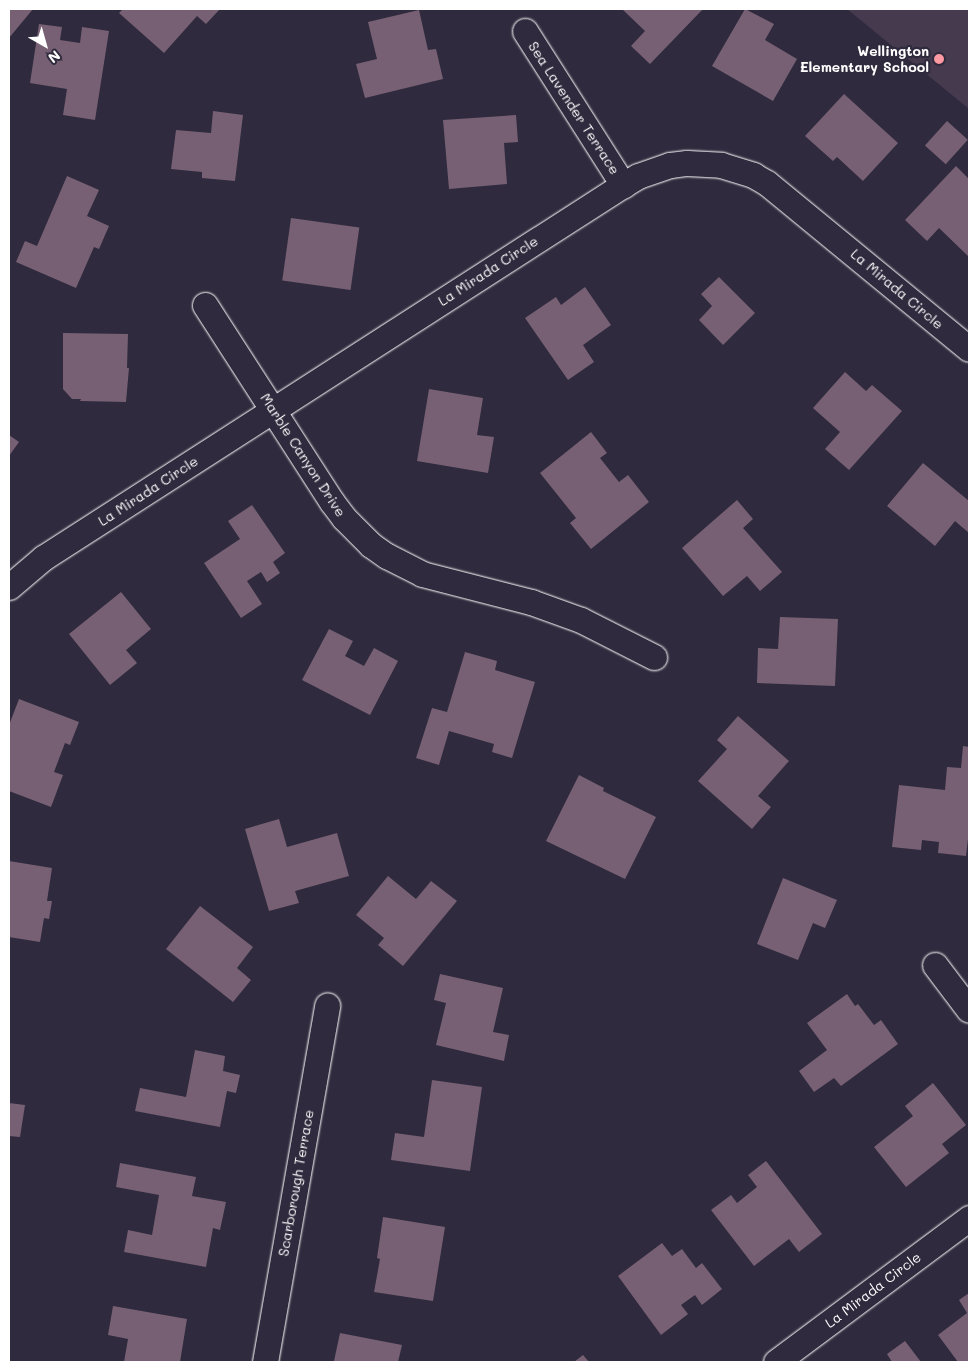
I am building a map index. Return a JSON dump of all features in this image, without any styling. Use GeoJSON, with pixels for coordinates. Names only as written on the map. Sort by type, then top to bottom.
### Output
{"type":"FeatureCollection","features":[{"type":"Feature","properties":{"kind":"street","name":"Sea Lavender Terrace"},"geometry":{"type":"LineString","coordinates":[[524,32],[623,184]]}},
{"type":"Feature","properties":{"kind":"street","name":"La Mirada Circle"},"geometry":{"type":"LineString","coordinates":[[9,587],[43,558],[623,184],[654,170],[687,163],[721,165],[753,175],[781,192],[969,349]]}},
{"type":"Feature","properties":{"kind":"street","name":"Marble Canyon Drive"},"geometry":{"type":"LineString","coordinates":[[205,305],[344,518],[356,532],[387,556],[422,574],[531,602],[581,620],[654,657]]}},
{"type":"Feature","properties":{"kind":"street"},"geometry":{"type":"LineString","coordinates":[[936,965],[969,1010]]}},
{"type":"Feature","properties":{"kind":"street","name":"Scarborough Terrace"},"geometry":{"type":"LineString","coordinates":[[265,1362],[326,1005]]}},
{"type":"Feature","properties":{"kind":"street","name":"La Mirada Circle"},"geometry":{"type":"LineString","coordinates":[[776,1362],[969,1218]]}},
{"type":"Feature","properties":{"kind":"shaded area","name":"Wellington Elementary School"},"geometry":{"type":"Polygon","coordinates":[[[847,9],[969,9],[969,109],[847,9]]]}},
{"type":"Feature","properties":{"kind":"building"},"geometry":{"type":"Polygon","coordinates":[[[9,9],[33,9],[9,38],[9,9]]]}},
{"type":"Feature","properties":{"kind":"building"},"geometry":{"type":"Polygon","coordinates":[[[123,9],[220,9],[206,24],[197,16],[164,53],[119,13],[123,9]]]}},
{"type":"Feature","properties":{"kind":"building"},"geometry":{"type":"Polygon","coordinates":[[[622,9],[703,9],[650,64],[631,46],[645,31],[622,9]]]}},
{"type":"Feature","properties":{"kind":"building"},"geometry":{"type":"Polygon","coordinates":[[[745,9],[774,24],[765,40],[797,59],[773,101],[712,66],[745,9]]]}},
{"type":"Feature","properties":{"kind":"building"},"geometry":{"type":"Polygon","coordinates":[[[419,10],[428,50],[436,49],[443,79],[365,98],[356,64],[377,59],[368,22],[419,10]]]}},
{"type":"Feature","properties":{"kind":"building"},"geometry":{"type":"Polygon","coordinates":[[[39,24],[62,27],[60,40],[80,43],[82,27],[109,31],[95,120],[63,115],[67,89],[30,83],[39,24]]]}},
{"type":"Feature","properties":{"kind":"building"},"geometry":{"type":"Polygon","coordinates":[[[844,94],[898,143],[863,181],[837,157],[833,161],[805,136],[844,94]]]}},
{"type":"Feature","properties":{"kind":"building"},"geometry":{"type":"Polygon","coordinates":[[[213,111],[243,115],[235,181],[202,178],[202,172],[171,169],[176,130],[211,133],[213,111]]]}},
{"type":"Feature","properties":{"kind":"building"},"geometry":{"type":"Polygon","coordinates":[[[516,115],[518,142],[504,143],[507,184],[449,189],[443,120],[516,115]]]}},
{"type":"Feature","properties":{"kind":"building"},"geometry":{"type":"Polygon","coordinates":[[[947,121],[968,140],[946,164],[925,146],[947,121]]]}},
{"type":"Feature","properties":{"kind":"building"},"geometry":{"type":"Polygon","coordinates":[[[956,166],[969,179],[969,257],[939,228],[927,241],[905,220],[956,166]]]}},
{"type":"Feature","properties":{"kind":"building"},"geometry":{"type":"Polygon","coordinates":[[[67,176],[99,190],[87,216],[109,226],[99,249],[94,247],[76,288],[16,262],[25,241],[37,246],[67,176]]]}},
{"type":"Feature","properties":{"kind":"building"},"geometry":{"type":"Polygon","coordinates":[[[291,218],[359,228],[351,290],[282,280],[291,218]]]}},
{"type":"Feature","properties":{"kind":"building"},"geometry":{"type":"Polygon","coordinates":[[[719,277],[755,313],[723,345],[699,320],[712,306],[701,294],[719,277]]]}},
{"type":"Feature","properties":{"kind":"building"},"geometry":{"type":"Polygon","coordinates":[[[585,287],[611,325],[583,345],[594,362],[568,380],[525,318],[556,297],[561,305],[585,287]]]}},
{"type":"Feature","properties":{"kind":"building"},"geometry":{"type":"Polygon","coordinates":[[[63,333],[128,334],[127,368],[129,368],[126,402],[80,401],[81,399],[72,399],[63,389],[63,333]]]}},
{"type":"Feature","properties":{"kind":"building"},"geometry":{"type":"Polygon","coordinates":[[[845,372],[866,391],[872,385],[902,411],[849,470],[825,449],[840,432],[813,408],[845,372]]]}},
{"type":"Feature","properties":{"kind":"building"},"geometry":{"type":"Polygon","coordinates":[[[429,389],[483,398],[477,435],[494,437],[488,473],[417,461],[429,389]]]}},
{"type":"Feature","properties":{"kind":"building"},"geometry":{"type":"Polygon","coordinates":[[[591,432],[607,453],[600,458],[619,482],[628,475],[649,502],[591,549],[570,523],[576,518],[540,473],[591,432]]]}},
{"type":"Feature","properties":{"kind":"building"},"geometry":{"type":"Polygon","coordinates":[[[9,435],[19,442],[9,456],[9,435]]]}},
{"type":"Feature","properties":{"kind":"building"},"geometry":{"type":"Polygon","coordinates":[[[923,463],[969,501],[969,533],[955,521],[935,546],[887,506],[923,463]]]}},
{"type":"Feature","properties":{"kind":"building"},"geometry":{"type":"Polygon","coordinates":[[[737,500],[753,519],[743,528],[782,572],[760,591],[747,576],[723,596],[682,548],[737,500]]]}},
{"type":"Feature","properties":{"kind":"building"},"geometry":{"type":"Polygon","coordinates":[[[252,505],[285,553],[273,562],[280,573],[267,582],[261,572],[247,581],[262,604],[241,618],[204,563],[240,539],[228,521],[252,505]]]}},
{"type":"Feature","properties":{"kind":"building"},"geometry":{"type":"Polygon","coordinates":[[[121,592],[151,629],[126,650],[137,663],[110,685],[69,634],[121,592]]]}},
{"type":"Feature","properties":{"kind":"building"},"geometry":{"type":"Polygon","coordinates":[[[780,617],[838,619],[835,686],[757,683],[758,648],[778,649],[780,617]]]}},
{"type":"Feature","properties":{"kind":"building"},"geometry":{"type":"Polygon","coordinates":[[[329,629],[353,641],[345,656],[364,666],[374,648],[398,661],[370,715],[302,680],[329,629]]]}},
{"type":"Feature","properties":{"kind":"building"},"geometry":{"type":"Polygon","coordinates":[[[465,652],[497,661],[495,670],[535,682],[512,758],[492,752],[494,744],[449,731],[439,765],[416,758],[432,708],[447,712],[465,652]]]}},
{"type":"Feature","properties":{"kind":"building"},"geometry":{"type":"Polygon","coordinates":[[[19,699],[79,722],[70,745],[65,743],[54,772],[63,775],[51,807],[9,791],[9,725],[19,699]]]}},
{"type":"Feature","properties":{"kind":"building"},"geometry":{"type":"Polygon","coordinates":[[[738,716],[789,761],[758,796],[771,807],[752,829],[698,781],[727,749],[717,740],[738,716]]]}},
{"type":"Feature","properties":{"kind":"building"},"geometry":{"type":"Polygon","coordinates":[[[963,746],[969,747],[969,830],[966,856],[938,853],[939,842],[922,840],[921,850],[892,847],[899,785],[945,790],[947,767],[961,768],[963,746]]]}},
{"type":"Feature","properties":{"kind":"building"},"geometry":{"type":"Polygon","coordinates":[[[579,775],[604,788],[603,791],[656,817],[625,879],[546,841],[579,775]]]}},
{"type":"Feature","properties":{"kind":"building"},"geometry":{"type":"Polygon","coordinates":[[[279,819],[287,847],[337,833],[349,876],[295,891],[299,903],[269,911],[245,829],[279,819]]]}},
{"type":"Feature","properties":{"kind":"building"},"geometry":{"type":"Polygon","coordinates":[[[9,861],[52,868],[47,901],[52,901],[49,919],[44,918],[40,942],[9,937],[9,861]]]}},
{"type":"Feature","properties":{"kind":"building"},"geometry":{"type":"Polygon","coordinates":[[[388,876],[416,899],[431,881],[457,901],[403,966],[378,945],[384,938],[356,915],[388,876]]]}},
{"type":"Feature","properties":{"kind":"building"},"geometry":{"type":"Polygon","coordinates":[[[783,878],[837,900],[825,928],[813,923],[798,960],[757,944],[783,878]]]}},
{"type":"Feature","properties":{"kind":"building"},"geometry":{"type":"Polygon","coordinates":[[[200,906],[253,947],[237,968],[251,980],[233,1002],[166,949],[200,906]]]}},
{"type":"Feature","properties":{"kind":"building"},"geometry":{"type":"Polygon","coordinates":[[[440,974],[503,988],[493,1032],[509,1035],[504,1061],[436,1045],[446,1003],[434,1000],[440,974]]]}},
{"type":"Feature","properties":{"kind":"building"},"geometry":{"type":"Polygon","coordinates":[[[847,994],[855,1006],[858,1004],[874,1025],[881,1020],[898,1044],[841,1086],[834,1078],[814,1092],[799,1071],[827,1050],[807,1023],[847,994]]]}},
{"type":"Feature","properties":{"kind":"building"},"geometry":{"type":"Polygon","coordinates":[[[195,1050],[225,1056],[223,1071],[240,1075],[236,1093],[227,1091],[220,1127],[135,1111],[140,1088],[186,1097],[195,1050]]]}},
{"type":"Feature","properties":{"kind":"building"},"geometry":{"type":"Polygon","coordinates":[[[432,1080],[482,1087],[470,1171],[391,1160],[395,1133],[424,1137],[432,1080]]]}},
{"type":"Feature","properties":{"kind":"building"},"geometry":{"type":"Polygon","coordinates":[[[933,1083],[966,1125],[942,1144],[949,1153],[906,1187],[874,1147],[913,1116],[905,1106],[933,1083]]]}},
{"type":"Feature","properties":{"kind":"building"},"geometry":{"type":"Polygon","coordinates":[[[9,1103],[25,1105],[20,1137],[9,1136],[9,1103]]]}},
{"type":"Feature","properties":{"kind":"building"},"geometry":{"type":"Polygon","coordinates":[[[766,1161],[822,1234],[799,1252],[789,1239],[754,1266],[711,1210],[731,1195],[737,1203],[757,1187],[748,1175],[766,1161]]]}},
{"type":"Feature","properties":{"kind":"building"},"geometry":{"type":"Polygon","coordinates":[[[120,1163],[196,1177],[192,1196],[226,1202],[220,1230],[213,1228],[206,1267],[124,1252],[128,1230],[152,1235],[159,1195],[116,1187],[120,1163]]]}},
{"type":"Feature","properties":{"kind":"building"},"geometry":{"type":"Polygon","coordinates":[[[383,1217],[445,1227],[433,1301],[374,1292],[380,1259],[377,1258],[383,1217]]]}},
{"type":"Feature","properties":{"kind":"building"},"geometry":{"type":"Polygon","coordinates":[[[662,1243],[672,1256],[682,1249],[696,1268],[702,1263],[722,1289],[702,1305],[695,1295],[681,1305],[688,1314],[661,1335],[618,1276],[662,1243]]]}},
{"type":"Feature","properties":{"kind":"building"},"geometry":{"type":"Polygon","coordinates":[[[969,1293],[969,1362],[958,1362],[938,1335],[967,1313],[959,1300],[969,1293]]]}},
{"type":"Feature","properties":{"kind":"building"},"geometry":{"type":"Polygon","coordinates":[[[113,1306],[187,1319],[180,1362],[124,1362],[128,1339],[108,1335],[113,1306]]]}},
{"type":"Feature","properties":{"kind":"building"},"geometry":{"type":"Polygon","coordinates":[[[340,1333],[402,1345],[398,1362],[334,1361],[340,1333]]]}},
{"type":"Feature","properties":{"kind":"building"},"geometry":{"type":"Polygon","coordinates":[[[905,1341],[921,1362],[892,1362],[887,1354],[905,1341]]]}},
{"type":"Feature","properties":{"kind":"building"},"geometry":{"type":"Polygon","coordinates":[[[583,1355],[589,1362],[574,1362],[583,1355]]]}},
{"type":"Feature","properties":{"kind":"place","name":"Wellington Elementary School"},"geometry":{"type":"Point","coordinates":[939,59]}}]}
